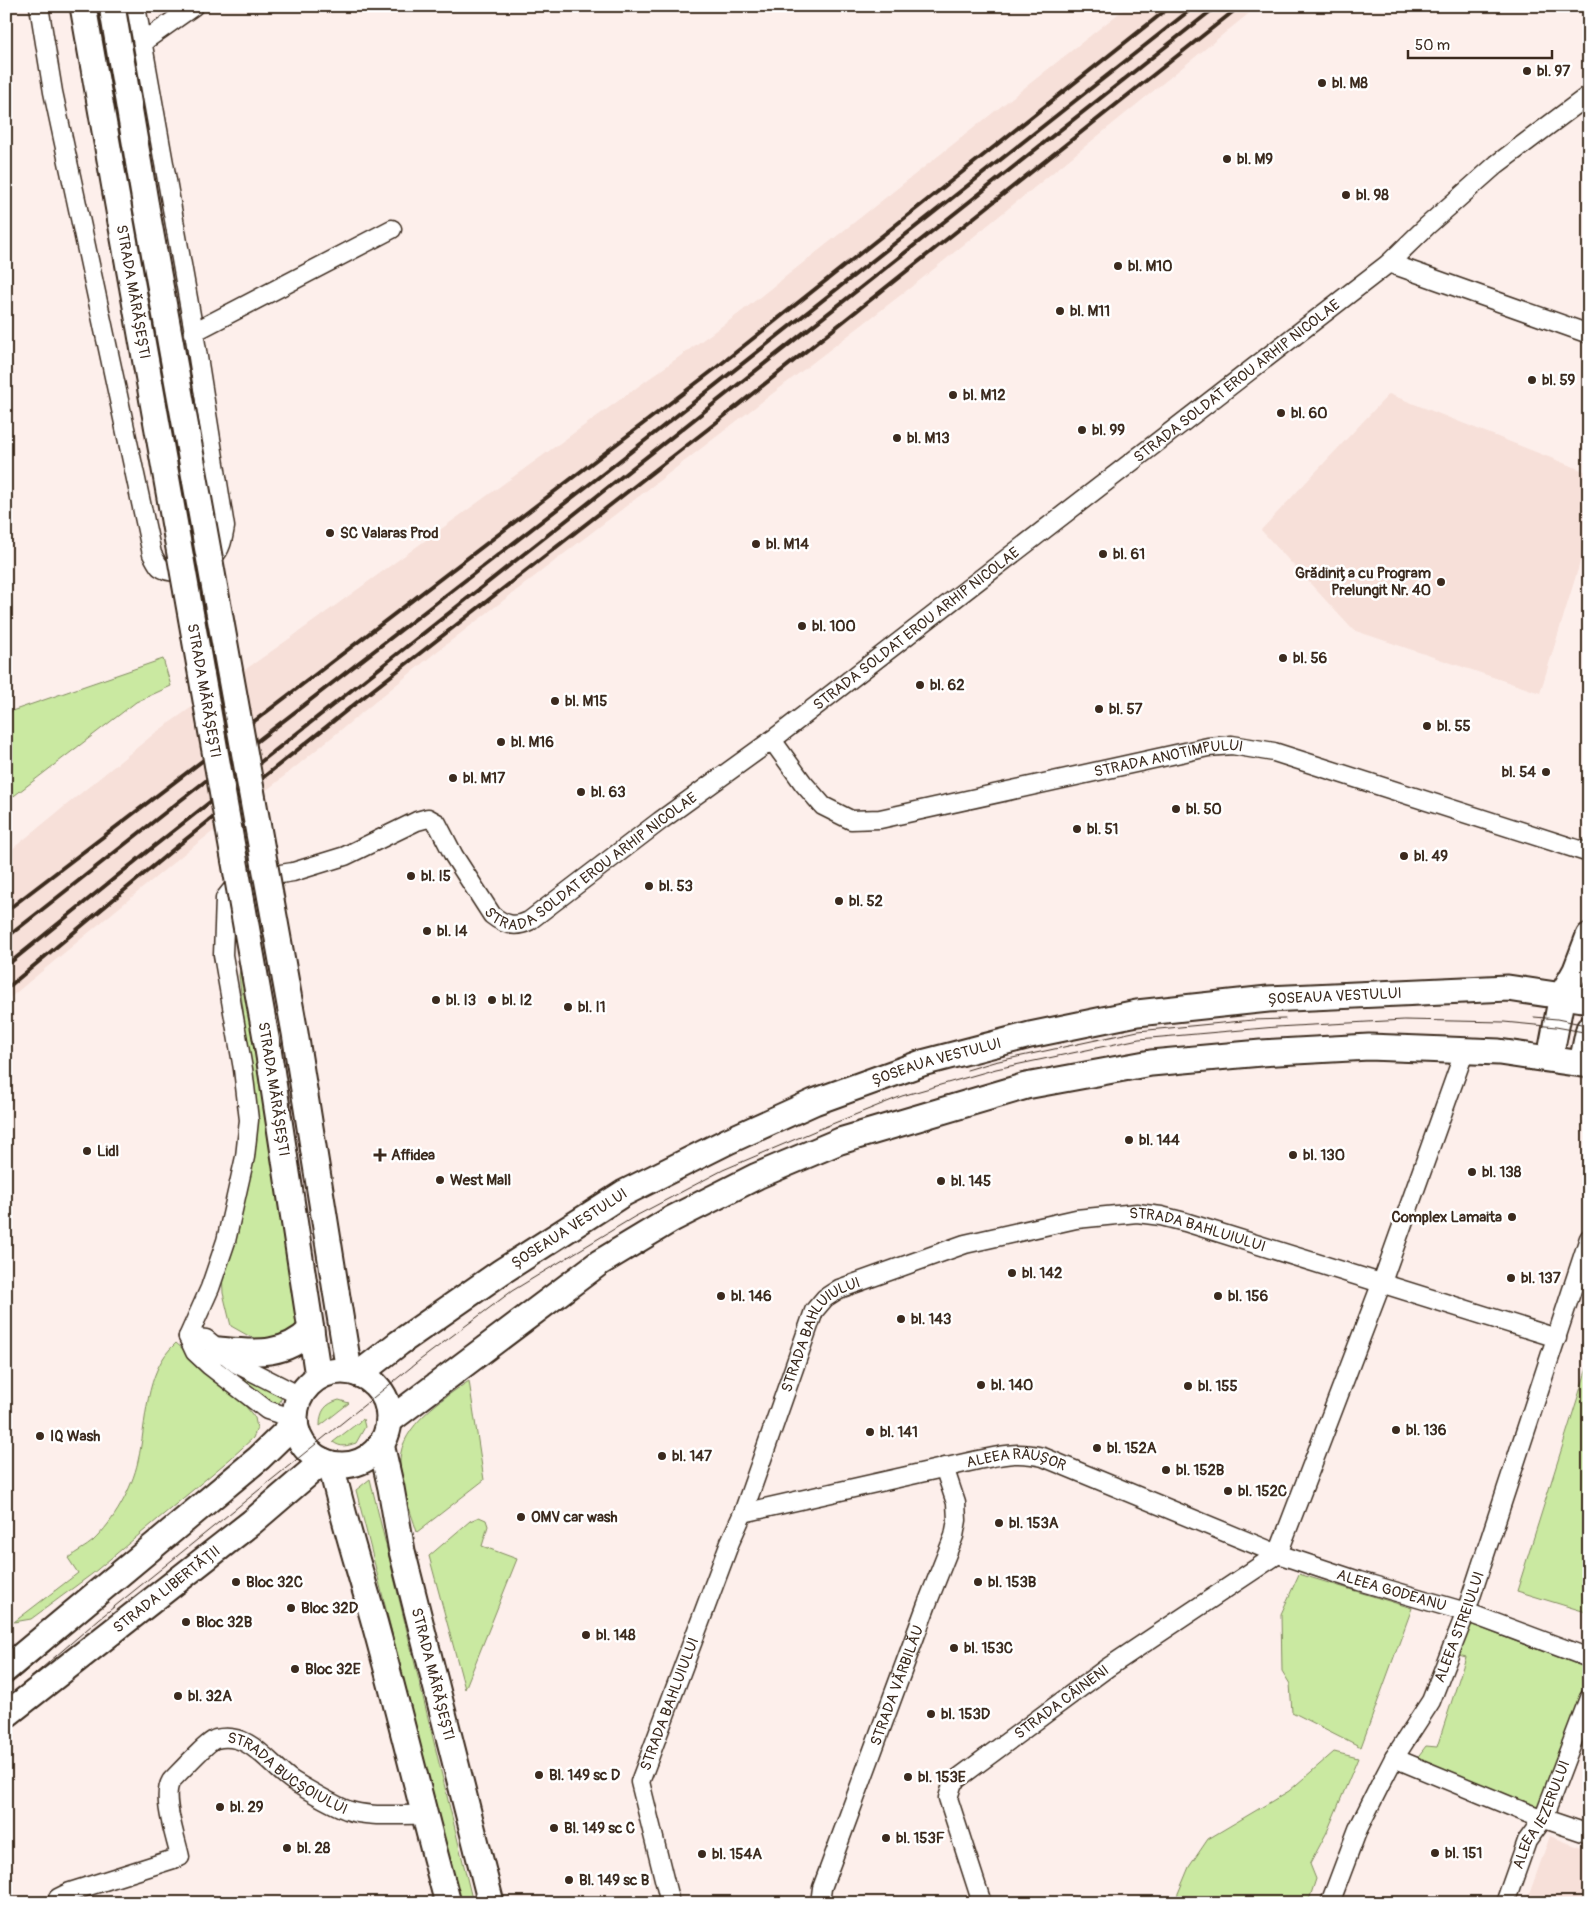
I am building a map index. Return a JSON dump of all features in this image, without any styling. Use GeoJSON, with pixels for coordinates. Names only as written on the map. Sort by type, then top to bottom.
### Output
{"type":"FeatureCollection","features":[{"type":"Feature","properties":{"kind":"main road","name":"STRADA MĂRĂȘEȘTI"},"geometry":{"type":"LineString","coordinates":[[83,6],[268,1050],[318,1376]]}},
{"type":"Feature","properties":{"kind":"main road","name":"STRADA MĂRĂȘEȘTI"},"geometry":{"type":"LineString","coordinates":[[112,6],[146,207],[295,1033],[336,1291],[354,1372]]}},
{"type":"Feature","properties":{"kind":"main road"},"geometry":{"type":"LineString","coordinates":[[1550,1058],[1562,994],[1576,970],[1589,936]]}},
{"type":"Feature","properties":{"kind":"main road","name":"ȘOSEAUA VESTULUI"},"geometry":{"type":"LineString","coordinates":[[354,1372],[501,1272],[624,1193],[728,1141],[814,1102],[922,1063],[1030,1035],[1137,1013],[1268,999],[1508,988],[1562,994],[1589,1000]]}},
{"type":"Feature","properties":{"kind":"main road"},"geometry":{"type":"LineString","coordinates":[[296,1413],[298,1435],[303,1446],[315,1457],[327,1463],[345,1465],[359,1462],[371,1454],[385,1432],[598,1263],[672,1219],[731,1189],[840,1141],[1026,1086],[1151,1062],[1369,1047],[1466,1050],[1550,1058],[1585,1064],[1589,1029]]}},
{"type":"Feature","properties":{"kind":"main road"},"geometry":{"type":"LineString","coordinates":[[219,1350],[254,1353],[274,1351],[290,1346],[303,1338],[311,1330]]}},
{"type":"Feature","properties":{"kind":"main road"},"geometry":{"type":"LineString","coordinates":[[6,1670],[259,1458],[296,1413],[305,1388],[318,1376],[339,1370],[354,1372],[370,1379],[381,1392],[388,1409],[385,1432]]}},
{"type":"Feature","properties":{"kind":"main road","name":"STRADA MĂRĂȘEȘTI"},"geometry":{"type":"LineString","coordinates":[[385,1432],[402,1550],[491,1903]]}},
{"type":"Feature","properties":{"kind":"main road"},"geometry":{"type":"LineString","coordinates":[[327,1463],[339,1498],[376,1628],[448,1903]]}},
{"type":"Feature","properties":{"kind":"main road","name":"STRADA LIBERTĂȚII"},"geometry":{"type":"LineString","coordinates":[[6,1715],[327,1463]]}},
{"type":"Feature","properties":{"kind":"street"},"geometry":{"type":"LineString","coordinates":[[39,6],[53,92],[152,554],[160,566],[174,572],[196,567],[215,555],[222,543],[226,527],[194,332],[136,6]]}},
{"type":"Feature","properties":{"kind":"street"},"geometry":{"type":"LineString","coordinates":[[143,42],[194,6]]}},
{"type":"Feature","properties":{"kind":"street","name":"STRADA SOLDAT EROU ARHIP NICOLAE"},"geometry":{"type":"LineString","coordinates":[[188,1337],[210,1288],[226,1240],[245,1157],[249,1120],[243,1069],[223,955],[226,898],[233,888],[249,879],[293,872],[346,856],[417,821],[428,818],[437,823],[454,856],[492,915],[501,922],[510,925],[522,924],[772,740],[1389,263],[1427,226],[1497,164],[1589,95]]}},
{"type":"Feature","properties":{"kind":"street"},"geometry":{"type":"LineString","coordinates":[[194,332],[392,229]]}},
{"type":"Feature","properties":{"kind":"street"},"geometry":{"type":"LineString","coordinates":[[1389,263],[1589,334]]}},
{"type":"Feature","properties":{"kind":"street","name":"STRADA ANOTIMPULUI"},"geometry":{"type":"LineString","coordinates":[[772,740],[803,783],[823,806],[852,820],[880,819],[1208,747],[1232,744],[1274,752],[1589,853]]}},
{"type":"Feature","properties":{"kind":"street"},"geometry":{"type":"LineString","coordinates":[[1278,1554],[1382,1282],[1466,1050]]}},
{"type":"Feature","properties":{"kind":"street","name":"STRADA BAHLUIULUI"},"geometry":{"type":"LineString","coordinates":[[670,1903],[640,1782],[730,1542],[743,1513],[814,1311],[825,1298],[840,1289],[965,1244],[1076,1219],[1137,1213],[1185,1222],[1382,1282]]}},
{"type":"Feature","properties":{"kind":"street","name":"ALEEA STREIULUI"},"geometry":{"type":"LineString","coordinates":[[1330,1903],[1358,1829],[1394,1758],[1431,1701],[1466,1612],[1589,1238]]}},
{"type":"Feature","properties":{"kind":"street"},"geometry":{"type":"LineString","coordinates":[[1382,1282],[1557,1338]]}},
{"type":"Feature","properties":{"kind":"street"},"geometry":{"type":"LineString","coordinates":[[188,1337],[206,1339],[296,1413]]}},
{"type":"Feature","properties":{"kind":"street"},"geometry":{"type":"LineString","coordinates":[[188,1337],[195,1352],[210,1366],[267,1410],[296,1413]]}},
{"type":"Feature","properties":{"kind":"street","name":"ALEEA RÂUȘOR"},"geometry":{"type":"LineString","coordinates":[[743,1513],[944,1467],[1015,1453],[1043,1457],[1278,1554]]}},
{"type":"Feature","properties":{"kind":"street","name":"STRADA VĂRBILĂU"},"geometry":{"type":"LineString","coordinates":[[820,1903],[822,1888],[954,1536],[957,1520],[956,1503],[944,1467]]}},
{"type":"Feature","properties":{"kind":"street","name":"ALEEA GODEANU"},"geometry":{"type":"LineString","coordinates":[[1278,1554],[1360,1581],[1466,1612],[1589,1658]]}},
{"type":"Feature","properties":{"kind":"street","name":"STRADA CÂINENI"},"geometry":{"type":"LineString","coordinates":[[982,1903],[948,1798],[953,1782],[1106,1668],[1278,1554]]}},
{"type":"Feature","properties":{"kind":"street","name":"ALEEA IEZERULUI"},"geometry":{"type":"LineString","coordinates":[[1504,1903],[1527,1841],[1543,1819],[1589,1698]]}},
{"type":"Feature","properties":{"kind":"street","name":"STRADA BUCȘOIULUI"},"geometry":{"type":"LineString","coordinates":[[56,1903],[58,1898],[70,1892],[180,1857],[167,1799],[167,1786],[213,1740],[225,1738],[251,1744],[293,1780],[347,1810],[365,1814],[424,1815]]}},
{"type":"Feature","properties":{"kind":"street"},"geometry":{"type":"LineString","coordinates":[[1394,1758],[1543,1819],[1589,1834]]}},
{"type":"Feature","properties":{"kind":"shaded area"},"geometry":{"type":"Polygon","coordinates":[[[1128,6],[1258,6],[919,281],[435,653],[277,782],[185,853],[6,1001],[6,854],[155,733],[296,634],[737,315],[1128,6]]]}},
{"type":"Feature","properties":{"kind":"shaded area","name":"Grădinița cu Program Prelungit Nr. 40"},"geometry":{"type":"Polygon","coordinates":[[[1389,394],[1589,473],[1589,533],[1540,693],[1353,630],[1261,530],[1389,394]]]}},
{"type":"Feature","properties":{"kind":"shaded area"},"geometry":{"type":"Polygon","coordinates":[[[1550,1836],[1589,1851],[1589,1903],[1526,1903],[1550,1836]]]}},
{"type":"Feature","properties":{"kind":"green space"},"geometry":{"type":"Polygon","coordinates":[[[163,659],[171,686],[136,702],[6,802],[6,713],[163,659]]]}},
{"type":"Feature","properties":{"kind":"green space"},"geometry":{"type":"Polygon","coordinates":[[[243,957],[265,974],[284,1065],[299,1182],[313,1319],[269,1345],[231,1326],[223,1293],[222,1269],[256,1121],[239,975],[243,957]]]}},
{"type":"Feature","properties":{"kind":"green space"},"geometry":{"type":"Polygon","coordinates":[[[176,1343],[239,1398],[255,1418],[257,1428],[253,1438],[92,1574],[31,1619],[14,1622],[78,1573],[68,1558],[93,1541],[101,1533],[121,1504],[127,1493],[138,1461],[152,1383],[158,1368],[176,1343]]]}},
{"type":"Feature","properties":{"kind":"green space"},"geometry":{"type":"Polygon","coordinates":[[[226,1365],[283,1394],[277,1409],[226,1365]]]}},
{"type":"Feature","properties":{"kind":"green space"},"geometry":{"type":"Polygon","coordinates":[[[1587,1368],[1589,1368],[1589,1613],[1517,1591],[1587,1368]]]}},
{"type":"Feature","properties":{"kind":"green space"},"geometry":{"type":"Polygon","coordinates":[[[469,1381],[484,1480],[417,1532],[401,1478],[400,1460],[402,1448],[415,1425],[425,1414],[469,1381]]]}},
{"type":"Feature","properties":{"kind":"green space"},"geometry":{"type":"Polygon","coordinates":[[[339,1400],[349,1403],[320,1426],[324,1409],[339,1400]]]}},
{"type":"Feature","properties":{"kind":"green space"},"geometry":{"type":"Polygon","coordinates":[[[363,1419],[365,1427],[356,1443],[344,1446],[333,1442],[363,1419]]]}},
{"type":"Feature","properties":{"kind":"green space"},"geometry":{"type":"Polygon","coordinates":[[[370,1479],[473,1903],[460,1903],[356,1490],[370,1479]]]}},
{"type":"Feature","properties":{"kind":"green space"},"geometry":{"type":"Polygon","coordinates":[[[479,1517],[486,1520],[488,1526],[482,1546],[517,1559],[465,1689],[429,1556],[470,1521],[479,1517]]]}},
{"type":"Feature","properties":{"kind":"green space"},"geometry":{"type":"Polygon","coordinates":[[[1299,1574],[1412,1608],[1361,1747],[1292,1712],[1290,1684],[1282,1671],[1281,1614],[1299,1574]]]}},
{"type":"Feature","properties":{"kind":"green space"},"geometry":{"type":"Polygon","coordinates":[[[1470,1624],[1589,1669],[1589,1674],[1539,1810],[1416,1759],[1426,1746],[1437,1747],[1466,1657],[1455,1654],[1470,1624]]]}},
{"type":"Feature","properties":{"kind":"green space"},"geometry":{"type":"Polygon","coordinates":[[[1334,1752],[1358,1758],[1327,1832],[1310,1864],[1316,1879],[1308,1903],[1174,1903],[1189,1867],[1208,1839],[1289,1791],[1334,1752]]]}},
{"type":"Feature","properties":{"kind":"tram line"},"geometry":{"type":"LineString","coordinates":[[1534,1017],[1557,1019],[1586,1025]]}},
{"type":"Feature","properties":{"kind":"tram line"},"geometry":{"type":"LineString","coordinates":[[967,1070],[994,1062],[1138,1031],[1253,1020],[1285,1019]]}},
{"type":"Feature","properties":{"kind":"tram line"},"geometry":{"type":"LineString","coordinates":[[6,1699],[99,1619],[420,1360],[512,1291],[634,1217],[723,1170],[817,1130],[902,1096],[996,1069],[1139,1039],[1276,1027],[1404,1020],[1504,1022],[1556,1027],[1589,1033]]}},
{"type":"Feature","properties":{"kind":"tram line"},"geometry":{"type":"LineString","coordinates":[[6,1688],[52,1649]]}},
{"type":"Feature","properties":{"kind":"railway"},"geometry":{"type":"LineString","coordinates":[[6,911],[716,368],[1171,6]]}},
{"type":"Feature","properties":{"kind":"railway"},"geometry":{"type":"LineString","coordinates":[[6,938],[181,800],[604,473],[1195,6]]}},
{"type":"Feature","properties":{"kind":"railway"},"geometry":{"type":"LineString","coordinates":[[6,966],[148,851],[1217,6]]}},
{"type":"Feature","properties":{"kind":"railway"},"geometry":{"type":"LineString","coordinates":[[6,989],[175,848],[356,703],[708,429],[1240,6]]}},
{"type":"Feature","properties":{"kind":"place","name":"bl. 97"},"geometry":{"type":"Point","coordinates":[1527,71]}},
{"type":"Feature","properties":{"kind":"place","name":"bl. M8"},"geometry":{"type":"Point","coordinates":[1322,83]}},
{"type":"Feature","properties":{"kind":"place","name":"bl. M9"},"geometry":{"type":"Point","coordinates":[1227,159]}},
{"type":"Feature","properties":{"kind":"place","name":"bl. 98"},"geometry":{"type":"Point","coordinates":[1346,195]}},
{"type":"Feature","properties":{"kind":"place","name":"bl. M10"},"geometry":{"type":"Point","coordinates":[1118,266]}},
{"type":"Feature","properties":{"kind":"place","name":"bl. M11"},"geometry":{"type":"Point","coordinates":[1060,311]}},
{"type":"Feature","properties":{"kind":"place","name":"bl. 59"},"geometry":{"type":"Point","coordinates":[1532,380]}},
{"type":"Feature","properties":{"kind":"place","name":"bl. M12"},"geometry":{"type":"Point","coordinates":[953,395]}},
{"type":"Feature","properties":{"kind":"place","name":"bl. 60"},"geometry":{"type":"Point","coordinates":[1281,413]}},
{"type":"Feature","properties":{"kind":"place","name":"bl. 99"},"geometry":{"type":"Point","coordinates":[1082,430]}},
{"type":"Feature","properties":{"kind":"place","name":"bl. M13"},"geometry":{"type":"Point","coordinates":[897,438]}},
{"type":"Feature","properties":{"kind":"place","name":"SC Valaras Prod"},"geometry":{"type":"Point","coordinates":[330,533]}},
{"type":"Feature","properties":{"kind":"place","name":"bl. M14"},"geometry":{"type":"Point","coordinates":[756,544]}},
{"type":"Feature","properties":{"kind":"place","name":"bl. 61"},"geometry":{"type":"Point","coordinates":[1103,554]}},
{"type":"Feature","properties":{"kind":"place","name":"Grădinița cu Program Prelungit Nr. 40"},"geometry":{"type":"Point","coordinates":[1441,582]}},
{"type":"Feature","properties":{"kind":"place","name":"bl. 100"},"geometry":{"type":"Point","coordinates":[802,626]}},
{"type":"Feature","properties":{"kind":"place","name":"bl. 56"},"geometry":{"type":"Point","coordinates":[1283,658]}},
{"type":"Feature","properties":{"kind":"place","name":"bl. 62"},"geometry":{"type":"Point","coordinates":[920,685]}},
{"type":"Feature","properties":{"kind":"place","name":"bl. M15"},"geometry":{"type":"Point","coordinates":[555,701]}},
{"type":"Feature","properties":{"kind":"place","name":"bl. 57"},"geometry":{"type":"Point","coordinates":[1099,709]}},
{"type":"Feature","properties":{"kind":"place","name":"bl. 55"},"geometry":{"type":"Point","coordinates":[1427,726]}},
{"type":"Feature","properties":{"kind":"place","name":"bl. M16"},"geometry":{"type":"Point","coordinates":[501,742]}},
{"type":"Feature","properties":{"kind":"place","name":"bl. 54"},"geometry":{"type":"Point","coordinates":[1546,772]}},
{"type":"Feature","properties":{"kind":"place","name":"bl. M17"},"geometry":{"type":"Point","coordinates":[453,778]}},
{"type":"Feature","properties":{"kind":"place","name":"bl. 63"},"geometry":{"type":"Point","coordinates":[581,792]}},
{"type":"Feature","properties":{"kind":"place","name":"bl. 50"},"geometry":{"type":"Point","coordinates":[1176,809]}},
{"type":"Feature","properties":{"kind":"place","name":"bl. 51"},"geometry":{"type":"Point","coordinates":[1077,829]}},
{"type":"Feature","properties":{"kind":"place","name":"bl. 49"},"geometry":{"type":"Point","coordinates":[1404,856]}},
{"type":"Feature","properties":{"kind":"place","name":"bl. I5"},"geometry":{"type":"Point","coordinates":[411,876]}},
{"type":"Feature","properties":{"kind":"place","name":"bl. 53"},"geometry":{"type":"Point","coordinates":[649,886]}},
{"type":"Feature","properties":{"kind":"place","name":"bl. 52"},"geometry":{"type":"Point","coordinates":[839,901]}},
{"type":"Feature","properties":{"kind":"place","name":"bl. I4"},"geometry":{"type":"Point","coordinates":[427,931]}},
{"type":"Feature","properties":{"kind":"place","name":"bl. I3"},"geometry":{"type":"Point","coordinates":[436,1000]}},
{"type":"Feature","properties":{"kind":"place","name":"bl. I2"},"geometry":{"type":"Point","coordinates":[492,1000]}},
{"type":"Feature","properties":{"kind":"place","name":"bl. I1"},"geometry":{"type":"Point","coordinates":[568,1007]}},
{"type":"Feature","properties":{"kind":"place","name":"bl. 144"},"geometry":{"type":"Point","coordinates":[1129,1140]}},
{"type":"Feature","properties":{"kind":"place","name":"Lidl"},"geometry":{"type":"Point","coordinates":[87,1151]}},
{"type":"Feature","properties":{"kind":"place","name":"Affidea"},"geometry":{"type":"Point","coordinates":[380,1155]}},
{"type":"Feature","properties":{"kind":"place","name":"bl. 130"},"geometry":{"type":"Point","coordinates":[1293,1155]}},
{"type":"Feature","properties":{"kind":"place","name":"bl. 138"},"geometry":{"type":"Point","coordinates":[1472,1172]}},
{"type":"Feature","properties":{"kind":"place","name":"West Mall"},"geometry":{"type":"Point","coordinates":[440,1180]}},
{"type":"Feature","properties":{"kind":"place","name":"bl. 145"},"geometry":{"type":"Point","coordinates":[941,1181]}},
{"type":"Feature","properties":{"kind":"place","name":"Complex Lamaita"},"geometry":{"type":"Point","coordinates":[1512,1217]}},
{"type":"Feature","properties":{"kind":"place","name":"bl. 142"},"geometry":{"type":"Point","coordinates":[1012,1273]}},
{"type":"Feature","properties":{"kind":"place","name":"bl. 137"},"geometry":{"type":"Point","coordinates":[1511,1278]}},
{"type":"Feature","properties":{"kind":"place","name":"bl. 146"},"geometry":{"type":"Point","coordinates":[721,1296]}},
{"type":"Feature","properties":{"kind":"place","name":"bl. 156"},"geometry":{"type":"Point","coordinates":[1218,1296]}},
{"type":"Feature","properties":{"kind":"place","name":"bl. 143"},"geometry":{"type":"Point","coordinates":[901,1319]}},
{"type":"Feature","properties":{"kind":"place","name":"bl. 140"},"geometry":{"type":"Point","coordinates":[981,1385]}},
{"type":"Feature","properties":{"kind":"place","name":"bl. 155"},"geometry":{"type":"Point","coordinates":[1188,1386]}},
{"type":"Feature","properties":{"kind":"place","name":"bl. 136"},"geometry":{"type":"Point","coordinates":[1396,1430]}},
{"type":"Feature","properties":{"kind":"place","name":"bl. 141"},"geometry":{"type":"Point","coordinates":[870,1432]}},
{"type":"Feature","properties":{"kind":"place","name":"IQ Wash"},"geometry":{"type":"Point","coordinates":[40,1436]}},
{"type":"Feature","properties":{"kind":"place","name":"bl. 152A"},"geometry":{"type":"Point","coordinates":[1097,1448]}},
{"type":"Feature","properties":{"kind":"place","name":"bl. 147"},"geometry":{"type":"Point","coordinates":[662,1456]}},
{"type":"Feature","properties":{"kind":"place","name":"bl. 152B"},"geometry":{"type":"Point","coordinates":[1166,1470]}},
{"type":"Feature","properties":{"kind":"place","name":"bl. 152C"},"geometry":{"type":"Point","coordinates":[1228,1491]}},
{"type":"Feature","properties":{"kind":"place","name":"OMV car wash"},"geometry":{"type":"Point","coordinates":[521,1517]}},
{"type":"Feature","properties":{"kind":"place","name":"bl. 153A"},"geometry":{"type":"Point","coordinates":[999,1523]}},
{"type":"Feature","properties":{"kind":"place","name":"Bloc 32C"},"geometry":{"type":"Point","coordinates":[236,1582]}},
{"type":"Feature","properties":{"kind":"place","name":"bl. 153B"},"geometry":{"type":"Point","coordinates":[978,1582]}},
{"type":"Feature","properties":{"kind":"place","name":"Bloc 32D"},"geometry":{"type":"Point","coordinates":[291,1608]}},
{"type":"Feature","properties":{"kind":"place","name":"Bloc 32B"},"geometry":{"type":"Point","coordinates":[186,1622]}},
{"type":"Feature","properties":{"kind":"place","name":"bl. 148"},"geometry":{"type":"Point","coordinates":[586,1635]}},
{"type":"Feature","properties":{"kind":"place","name":"bl. 153C"},"geometry":{"type":"Point","coordinates":[954,1648]}},
{"type":"Feature","properties":{"kind":"place","name":"Bloc 32E"},"geometry":{"type":"Point","coordinates":[295,1669]}},
{"type":"Feature","properties":{"kind":"place","name":"bl. 32A"},"geometry":{"type":"Point","coordinates":[178,1696]}},
{"type":"Feature","properties":{"kind":"place","name":"bl. 153D"},"geometry":{"type":"Point","coordinates":[931,1714]}},
{"type":"Feature","properties":{"kind":"place","name":"Bl. 149 sc D"},"geometry":{"type":"Point","coordinates":[539,1775]}},
{"type":"Feature","properties":{"kind":"place","name":"bl. 153E"},"geometry":{"type":"Point","coordinates":[908,1777]}},
{"type":"Feature","properties":{"kind":"place","name":"bl. 29"},"geometry":{"type":"Point","coordinates":[220,1807]}},
{"type":"Feature","properties":{"kind":"place","name":"Bl. 149 sc C"},"geometry":{"type":"Point","coordinates":[554,1828]}},
{"type":"Feature","properties":{"kind":"place","name":"bl. 153F"},"geometry":{"type":"Point","coordinates":[886,1838]}},
{"type":"Feature","properties":{"kind":"place","name":"bl. 28"},"geometry":{"type":"Point","coordinates":[287,1848]}},
{"type":"Feature","properties":{"kind":"place","name":"bl. 151"},"geometry":{"type":"Point","coordinates":[1435,1853]}},
{"type":"Feature","properties":{"kind":"place","name":"bl. 154A"},"geometry":{"type":"Point","coordinates":[702,1854]}},
{"type":"Feature","properties":{"kind":"place","name":"Bl. 149 sc B"},"geometry":{"type":"Point","coordinates":[569,1880]}}]}
